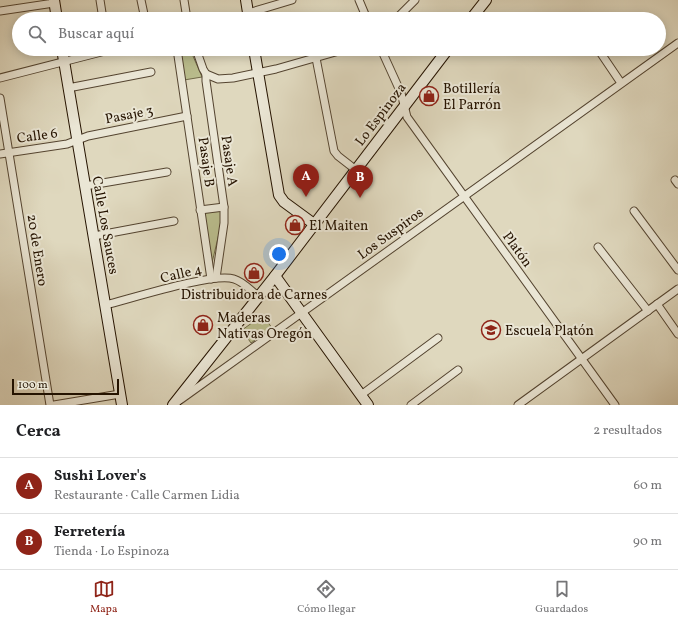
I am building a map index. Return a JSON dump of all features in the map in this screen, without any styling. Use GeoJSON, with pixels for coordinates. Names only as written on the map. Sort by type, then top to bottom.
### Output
{"type":"FeatureCollection","features":[{"type":"Feature","properties":{"kind":"street"},"geometry":{"type":"LineString","coordinates":[[100,0],[102,12]]}},
{"type":"Feature","properties":{"kind":"street"},"geometry":{"type":"LineString","coordinates":[[141,0],[144,12]]}},
{"type":"Feature","properties":{"kind":"street"},"geometry":{"type":"LineString","coordinates":[[184,0],[186,12]]}},
{"type":"Feature","properties":{"kind":"street"},"geometry":{"type":"LineString","coordinates":[[246,0],[248,12]]}},
{"type":"Feature","properties":{"kind":"street"},"geometry":{"type":"LineString","coordinates":[[259,12],[292,0]]}},
{"type":"Feature","properties":{"kind":"street"},"geometry":{"type":"LineString","coordinates":[[359,0],[364,12]]}},
{"type":"Feature","properties":{"kind":"street"},"geometry":{"type":"LineString","coordinates":[[403,12],[415,0]]}},
{"type":"Feature","properties":{"kind":"street"},"geometry":{"type":"LineString","coordinates":[[477,12],[486,0]]}},
{"type":"Feature","properties":{"kind":"street"},"geometry":{"type":"LineString","coordinates":[[0,11],[54,2],[56,12]]}},
{"type":"Feature","properties":{"kind":"street","name":"Los Suspiros"},"geometry":{"type":"LineString","coordinates":[[666,51],[678,43]]}},
{"type":"Feature","properties":{"kind":"street","name":"Calle Los Sauces"},"geometry":{"type":"LineString","coordinates":[[63,56],[122,405]]}},
{"type":"Feature","properties":{"kind":"street"},"geometry":{"type":"LineString","coordinates":[[0,78],[85,56]]}},
{"type":"Feature","properties":{"kind":"street","name":"Pasaje B"},"geometry":{"type":"LineString","coordinates":[[178,56],[200,210],[214,279]]}},
{"type":"Feature","properties":{"kind":"street","name":"Pasaje A"},"geometry":{"type":"LineString","coordinates":[[198,56],[206,74],[224,207],[224,222],[214,279]]}},
{"type":"Feature","properties":{"kind":"street"},"geometry":{"type":"LineString","coordinates":[[255,56],[279,195],[284,202],[314,224]]}},
{"type":"Feature","properties":{"kind":"street"},"geometry":{"type":"LineString","coordinates":[[206,74],[223,80],[258,74],[323,56]]}},
{"type":"Feature","properties":{"kind":"street","name":"Platón"},"geometry":{"type":"LineString","coordinates":[[384,56],[400,93],[409,119],[615,405]]}},
{"type":"Feature","properties":{"kind":"street","name":"Lo Espinoza"},"geometry":{"type":"LineString","coordinates":[[173,405],[259,297],[443,56]]}},
{"type":"Feature","properties":{"kind":"street"},"geometry":{"type":"LineString","coordinates":[[603,56],[621,83]]}},
{"type":"Feature","properties":{"kind":"street","name":"Los Suspiros"},"geometry":{"type":"LineString","coordinates":[[173,405],[659,56]]}},
{"type":"Feature","properties":{"kind":"street"},"geometry":{"type":"LineString","coordinates":[[316,58],[333,148],[338,156],[356,170]]}},
{"type":"Feature","properties":{"kind":"street"},"geometry":{"type":"LineString","coordinates":[[68,88],[151,72]]}},
{"type":"Feature","properties":{"kind":"street","name":"20 de Enero"},"geometry":{"type":"LineString","coordinates":[[0,98],[50,405]]}},
{"type":"Feature","properties":{"kind":"street","name":"Pasaje 3"},"geometry":{"type":"LineString","coordinates":[[77,140],[88,136],[186,116]]}},
{"type":"Feature","properties":{"kind":"street","name":"Calle 6"},"geometry":{"type":"LineString","coordinates":[[0,154],[67,144],[77,140]]}},
{"type":"Feature","properties":{"kind":"street"},"geometry":{"type":"LineString","coordinates":[[85,186],[167,172]]}},
{"type":"Feature","properties":{"kind":"street"},"geometry":{"type":"LineString","coordinates":[[200,210],[224,207]]}},
{"type":"Feature","properties":{"kind":"street"},"geometry":{"type":"LineString","coordinates":[[634,211],[678,270]]}},
{"type":"Feature","properties":{"kind":"street"},"geometry":{"type":"LineString","coordinates":[[94,236],[174,221]]}},
{"type":"Feature","properties":{"kind":"street"},"geometry":{"type":"LineString","coordinates":[[598,247],[648,311]]}},
{"type":"Feature","properties":{"kind":"street"},"geometry":{"type":"LineString","coordinates":[[275,276],[368,405]]}},
{"type":"Feature","properties":{"kind":"street","name":"Calle 4"},"geometry":{"type":"LineString","coordinates":[[105,305],[182,285],[214,279],[235,279],[259,297]]}},
{"type":"Feature","properties":{"kind":"street"},"geometry":{"type":"LineString","coordinates":[[518,405],[678,289]]}},
{"type":"Feature","properties":{"kind":"street"},"geometry":{"type":"LineString","coordinates":[[657,304],[678,334]]}},
{"type":"Feature","properties":{"kind":"street"},"geometry":{"type":"LineString","coordinates":[[361,395],[438,338]]}},
{"type":"Feature","properties":{"kind":"street"},"geometry":{"type":"LineString","coordinates":[[411,405],[458,370]]}},
{"type":"Feature","properties":{"kind":"street"},"geometry":{"type":"LineString","coordinates":[[54,405],[120,394]]}},
{"type":"Feature","properties":{"kind":"green space"},"geometry":{"type":"Polygon","coordinates":[[[180,56],[193,56],[202,77],[184,80],[180,56]]]}},
{"type":"Feature","properties":{"kind":"green space"},"geometry":{"type":"Polygon","coordinates":[[[221,210],[222,221],[211,267],[203,212],[221,210]]]}},
{"type":"Feature","properties":{"kind":"green space"},"geometry":{"type":"Polygon","coordinates":[[[263,315],[272,328],[251,343],[242,330],[263,315]]]}},
{"type":"Feature","properties":{"kind":"place","name":"Botillería El Parrón"},"geometry":{"type":"Point","coordinates":[429,96]}},
{"type":"Feature","properties":{"kind":"place","name":"Sushi Lover's"},"geometry":{"type":"Point","coordinates":[306,197]}},
{"type":"Feature","properties":{"kind":"place","name":"Ferretería"},"geometry":{"type":"Point","coordinates":[360,198]}},
{"type":"Feature","properties":{"kind":"place","name":"El Maiten"},"geometry":{"type":"Point","coordinates":[295,225]}},
{"type":"Feature","properties":{"kind":"place","name":"Distribuidora de Carnes"},"geometry":{"type":"Point","coordinates":[254,273]}},
{"type":"Feature","properties":{"kind":"place","name":"Maderas Nativas Oregón"},"geometry":{"type":"Point","coordinates":[203,325]}},
{"type":"Feature","properties":{"kind":"place","name":"Escuela Platón"},"geometry":{"type":"Point","coordinates":[491,330]}}]}
